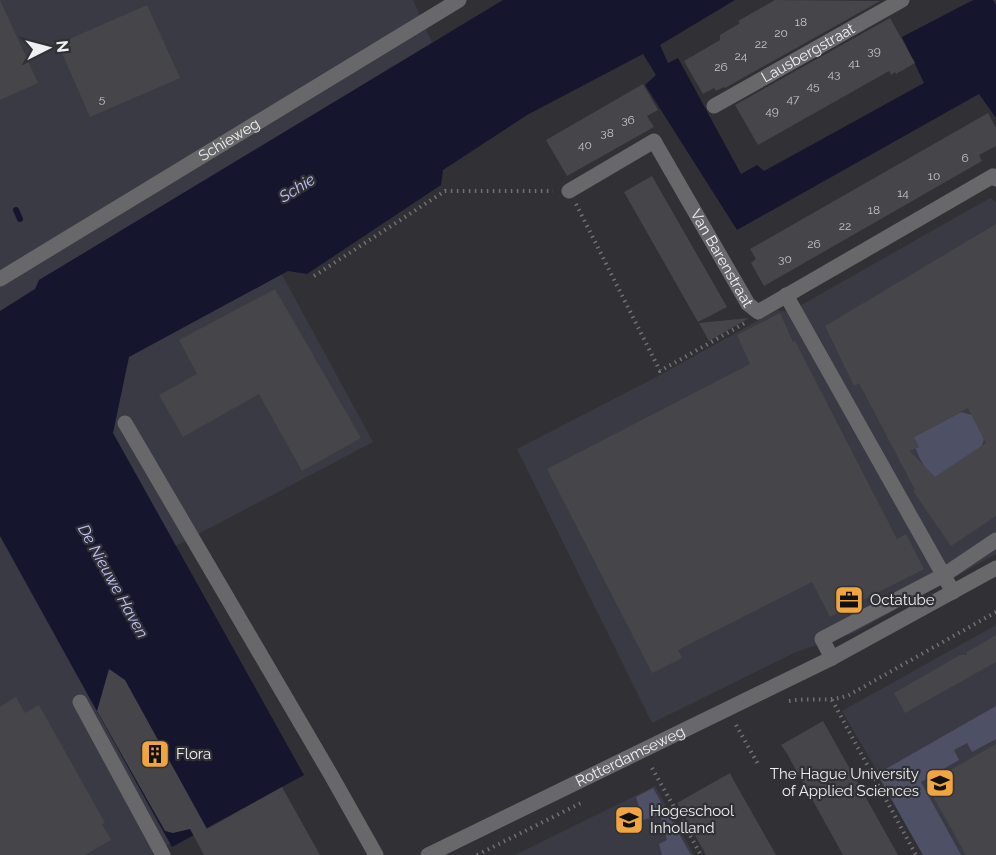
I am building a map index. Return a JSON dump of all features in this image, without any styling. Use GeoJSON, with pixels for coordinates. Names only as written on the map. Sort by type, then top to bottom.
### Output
{"type":"FeatureCollection","features":[{"type":"Feature","properties":{"kind":"street","name":"Schieweg"},"geometry":{"type":"LineString","coordinates":[[0,279],[436,6],[459,0]]}},
{"type":"Feature","properties":{"kind":"street","name":"Lausbergstraat"},"geometry":{"type":"LineString","coordinates":[[714,106],[902,0]]}},
{"type":"Feature","properties":{"kind":"street","name":"Van Barenstraat"},"geometry":{"type":"LineString","coordinates":[[569,190],[654,141],[748,304],[758,312],[993,176],[996,179]]}},
{"type":"Feature","properties":{"kind":"street"},"geometry":{"type":"LineString","coordinates":[[786,295],[953,592]]}},
{"type":"Feature","properties":{"kind":"street"},"geometry":{"type":"LineString","coordinates":[[125,423],[376,855]]}},
{"type":"Feature","properties":{"kind":"street"},"geometry":{"type":"LineString","coordinates":[[832,658],[822,639],[944,575],[996,540]]}},
{"type":"Feature","properties":{"kind":"street","name":"Rotterdamseweg"},"geometry":{"type":"LineString","coordinates":[[428,855],[832,658],[996,568]]}},
{"type":"Feature","properties":{"kind":"street"},"geometry":{"type":"LineString","coordinates":[[80,702],[163,855]]}},
{"type":"Feature","properties":{"kind":"path"},"geometry":{"type":"LineString","coordinates":[[314,276],[445,191],[569,190],[660,371],[758,316],[758,312]]}},
{"type":"Feature","properties":{"kind":"path"},"geometry":{"type":"LineString","coordinates":[[786,701],[805,698],[832,700],[849,696],[996,612]]}},
{"type":"Feature","properties":{"kind":"path"},"geometry":{"type":"LineString","coordinates":[[832,700],[916,855]]}},
{"type":"Feature","properties":{"kind":"path"},"geometry":{"type":"LineString","coordinates":[[736,724],[758,764]]}},
{"type":"Feature","properties":{"kind":"path"},"geometry":{"type":"LineString","coordinates":[[652,768],[700,855]]}},
{"type":"Feature","properties":{"kind":"shaded area"},"geometry":{"type":"Polygon","coordinates":[[[0,0],[413,0],[467,121],[274,260],[373,442],[126,572],[251,798],[153,855],[0,855],[0,0]]]}},
{"type":"Feature","properties":{"kind":"shaded area"},"geometry":{"type":"Polygon","coordinates":[[[990,198],[996,202],[996,554],[854,633],[796,652],[652,723],[517,449],[662,374],[777,310],[789,312],[990,198]]]}},
{"type":"Feature","properties":{"kind":"shaded area"},"geometry":{"type":"Polygon","coordinates":[[[961,412],[972,415],[984,439],[982,446],[931,480],[918,454],[914,437],[961,412]]]}},
{"type":"Feature","properties":{"kind":"shaded area","name":"The Hague University of Applied Sciences"},"geometry":{"type":"Polygon","coordinates":[[[996,625],[996,855],[926,855],[842,711],[996,625]]]}},
{"type":"Feature","properties":{"kind":"shaded area"},"geometry":{"type":"Polygon","coordinates":[[[996,706],[996,739],[972,752],[967,743],[954,750],[959,760],[921,782],[961,855],[923,855],[877,774],[996,706]]]}},
{"type":"Feature","properties":{"kind":"shaded area","name":"Hogeschool Inholland"},"geometry":{"type":"Polygon","coordinates":[[[655,786],[694,855],[515,855],[655,786]]]}},
{"type":"Feature","properties":{"kind":"shaded area"},"geometry":{"type":"Polygon","coordinates":[[[653,788],[691,855],[662,855],[659,844],[667,840],[660,815],[643,820],[636,797],[653,788]]]}},
{"type":"Feature","properties":{"kind":"water"},"geometry":{"type":"Polygon","coordinates":[[[503,0],[735,0],[660,45],[668,63],[678,58],[741,174],[757,165],[764,171],[924,83],[902,37],[973,0],[993,0],[996,5],[996,118],[979,94],[737,230],[645,85],[656,75],[643,54],[527,115],[443,170],[441,185],[307,274],[288,271],[129,357],[113,433],[304,775],[172,847],[0,536],[0,311],[35,289],[39,280],[503,0]]]}},
{"type":"Feature","properties":{"kind":"building"},"geometry":{"type":"Polygon","coordinates":[[[0,0],[38,83],[0,100],[0,0]]]}},
{"type":"Feature","properties":{"kind":"building"},"geometry":{"type":"Polygon","coordinates":[[[775,0],[880,1],[725,88],[716,91],[714,88],[703,94],[684,61],[720,40],[720,35],[740,23],[738,21],[775,0]]]}},
{"type":"Feature","properties":{"kind":"building"},"geometry":{"type":"Polygon","coordinates":[[[147,5],[180,78],[90,117],[58,44],[147,5]]]}},
{"type":"Feature","properties":{"kind":"building"},"geometry":{"type":"Polygon","coordinates":[[[890,18],[915,63],[896,74],[895,72],[891,75],[889,71],[758,145],[735,105],[890,18]]]}},
{"type":"Feature","properties":{"kind":"building"},"geometry":{"type":"Polygon","coordinates":[[[643,84],[658,110],[647,116],[654,127],[567,176],[546,140],[643,84]]]}},
{"type":"Feature","properties":{"kind":"building"},"geometry":{"type":"Polygon","coordinates":[[[988,113],[996,128],[996,146],[979,155],[982,161],[764,286],[751,263],[756,259],[750,249],[988,113]]]}},
{"type":"Feature","properties":{"kind":"building"},"geometry":{"type":"Polygon","coordinates":[[[652,176],[727,307],[698,322],[624,192],[652,176]]]}},
{"type":"Feature","properties":{"kind":"building"},"geometry":{"type":"Polygon","coordinates":[[[996,224],[996,516],[951,546],[913,491],[915,490],[859,383],[854,386],[825,326],[996,224]],[[968,408],[914,437],[919,447],[910,451],[935,477],[986,443],[968,408]]]}},
{"type":"Feature","properties":{"kind":"building"},"geometry":{"type":"Polygon","coordinates":[[[275,289],[361,438],[302,471],[259,394],[183,437],[159,395],[197,374],[179,340],[275,289]]]}},
{"type":"Feature","properties":{"kind":"building"},"geometry":{"type":"Polygon","coordinates":[[[780,313],[897,539],[906,534],[924,569],[830,617],[812,582],[678,650],[682,658],[652,673],[547,469],[750,364],[737,335],[780,313]]]}},
{"type":"Feature","properties":{"kind":"building"},"geometry":{"type":"Polygon","coordinates":[[[749,318],[709,341],[699,323],[749,318]]]}},
{"type":"Feature","properties":{"kind":"building"},"geometry":{"type":"Polygon","coordinates":[[[996,635],[996,662],[905,713],[894,693],[960,655],[967,655],[967,652],[996,635]]]}},
{"type":"Feature","properties":{"kind":"building"},"geometry":{"type":"Polygon","coordinates":[[[109,669],[125,680],[207,829],[282,787],[320,855],[204,855],[190,829],[173,833],[165,831],[97,711],[109,669]]]}},
{"type":"Feature","properties":{"kind":"building"},"geometry":{"type":"Polygon","coordinates":[[[16,697],[25,713],[39,705],[105,823],[102,824],[111,840],[85,855],[0,855],[0,707],[16,697]]]}},
{"type":"Feature","properties":{"kind":"building"},"geometry":{"type":"Polygon","coordinates":[[[823,721],[898,855],[843,855],[781,745],[823,721]]]}},
{"type":"Feature","properties":{"kind":"building"},"geometry":{"type":"Polygon","coordinates":[[[996,744],[996,855],[966,855],[926,784],[996,744]]]}},
{"type":"Feature","properties":{"kind":"building"},"geometry":{"type":"Polygon","coordinates":[[[730,773],[776,855],[706,855],[677,803],[730,773]]]}},
{"type":"Feature","properties":{"kind":"waterway"},"geometry":{"type":"LineString","coordinates":[[16,210],[20,219]]}},
{"type":"Feature","properties":{"kind":"place","name":"Octatube"},"geometry":{"type":"Point","coordinates":[849,600]}},
{"type":"Feature","properties":{"kind":"place","name":"Flora"},"geometry":{"type":"Point","coordinates":[155,754]}},
{"type":"Feature","properties":{"kind":"place","name":"The Hague University of Applied Sciences"},"geometry":{"type":"Point","coordinates":[940,783]}},
{"type":"Feature","properties":{"kind":"place","name":"Hogeschool Inholland"},"geometry":{"type":"Point","coordinates":[629,820]}},
{"type":"Feature","properties":{"kind":"water label","name":"Schie"},"geometry":{"type":"Point","coordinates":[297,188]}},
{"type":"Feature","properties":{"kind":"water label","name":"De Nieuwe Haven"},"geometry":{"type":"Point","coordinates":[113,581]}}]}
